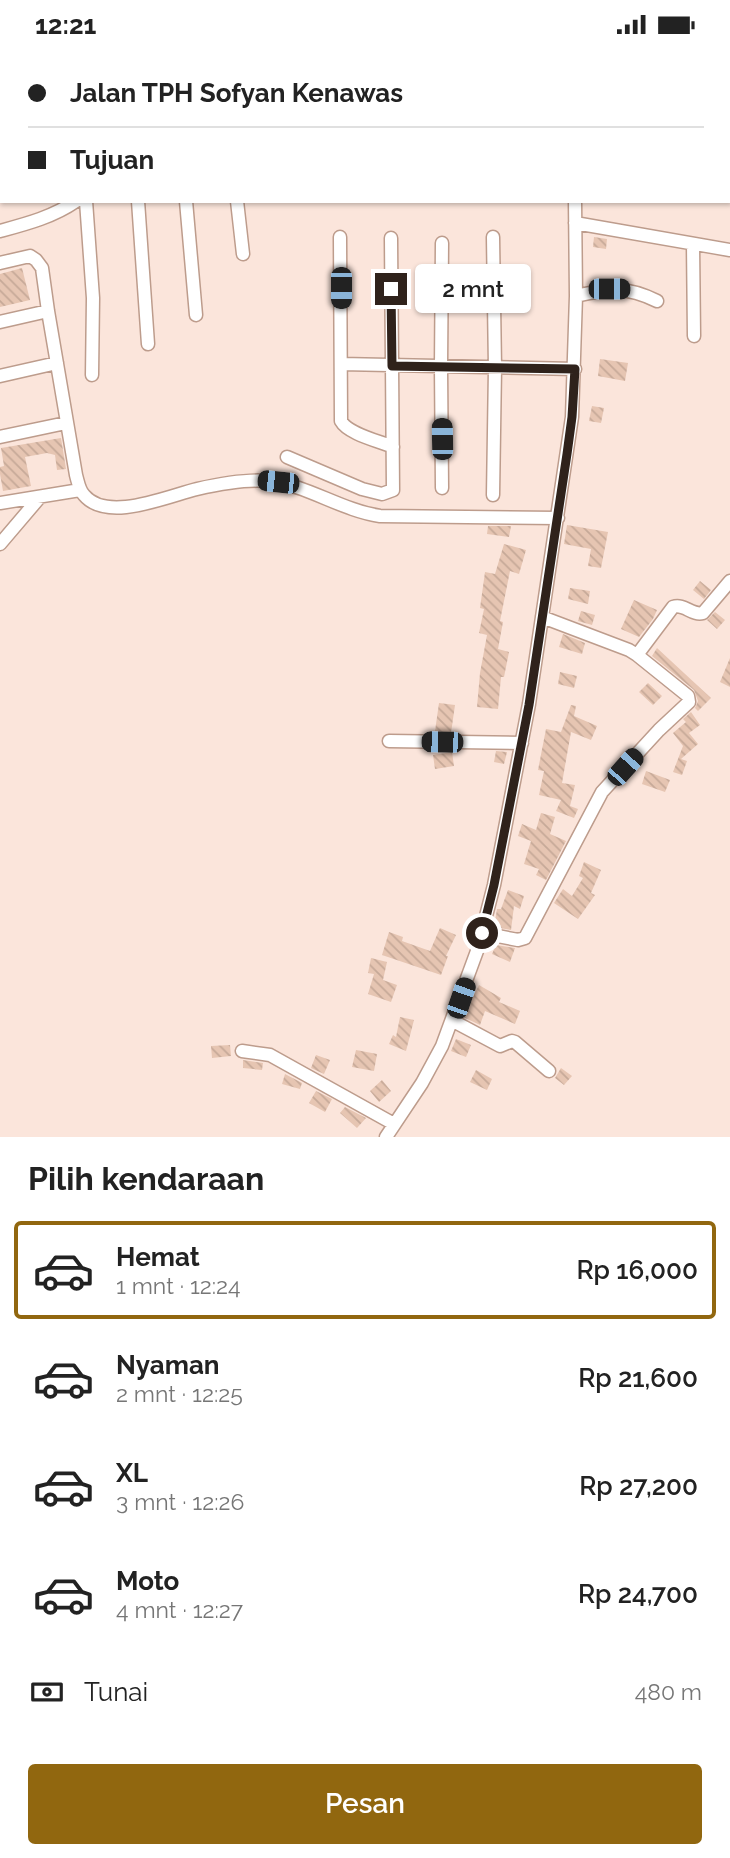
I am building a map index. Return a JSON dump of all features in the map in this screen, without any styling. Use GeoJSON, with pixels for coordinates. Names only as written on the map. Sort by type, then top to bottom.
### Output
{"type":"FeatureCollection","features":[{"type":"Feature","properties":{"kind":"street"},"geometry":{"type":"LineString","coordinates":[[0,231],[30,223],[72,203]]}},
{"type":"Feature","properties":{"kind":"street"},"geometry":{"type":"LineString","coordinates":[[86,203],[93,298],[92,375]]}},
{"type":"Feature","properties":{"kind":"street"},"geometry":{"type":"LineString","coordinates":[[138,203],[148,344]]}},
{"type":"Feature","properties":{"kind":"street"},"geometry":{"type":"LineString","coordinates":[[186,203],[196,315]]}},
{"type":"Feature","properties":{"kind":"street"},"geometry":{"type":"LineString","coordinates":[[237,203],[243,254]]}},
{"type":"Feature","properties":{"kind":"street"},"geometry":{"type":"LineString","coordinates":[[386,1137],[422,1083],[453,1021],[482,933],[494,885],[522,743],[572,417],[575,369],[575,203]]}},
{"type":"Feature","properties":{"kind":"street"},"geometry":{"type":"LineString","coordinates":[[575,223],[730,250]]}},
{"type":"Feature","properties":{"kind":"street"},"geometry":{"type":"LineString","coordinates":[[340,237],[343,425],[349,430],[393,447]]}},
{"type":"Feature","properties":{"kind":"street"},"geometry":{"type":"LineString","coordinates":[[493,237],[494,495]]}},
{"type":"Feature","properties":{"kind":"street"},"geometry":{"type":"LineString","coordinates":[[287,457],[362,489],[387,493],[393,490],[391,238]]}},
{"type":"Feature","properties":{"kind":"street"},"geometry":{"type":"LineString","coordinates":[[442,243],[442,488]]}},
{"type":"Feature","properties":{"kind":"street"},"geometry":{"type":"LineString","coordinates":[[693,244],[694,336]]}},
{"type":"Feature","properties":{"kind":"street"},"geometry":{"type":"LineString","coordinates":[[0,263],[30,256],[42,268],[66,423],[80,490],[89,501],[97,505],[120,508],[211,486],[262,480],[297,487],[348,508],[380,516],[558,518]]}},
{"type":"Feature","properties":{"kind":"street"},"geometry":{"type":"LineString","coordinates":[[576,296],[609,289],[624,289],[657,301]]}},
{"type":"Feature","properties":{"kind":"street"},"geometry":{"type":"LineString","coordinates":[[0,322],[48,311]]}},
{"type":"Feature","properties":{"kind":"street"},"geometry":{"type":"LineString","coordinates":[[0,376],[57,363]]}},
{"type":"Feature","properties":{"kind":"street"},"geometry":{"type":"LineString","coordinates":[[341,364],[575,369]]}},
{"type":"Feature","properties":{"kind":"street"},"geometry":{"type":"LineString","coordinates":[[0,437],[66,423]]}},
{"type":"Feature","properties":{"kind":"street"},"geometry":{"type":"LineString","coordinates":[[0,503],[80,490]]}},
{"type":"Feature","properties":{"kind":"street"},"geometry":{"type":"LineString","coordinates":[[0,544],[40,497]]}},
{"type":"Feature","properties":{"kind":"street"},"geometry":{"type":"LineString","coordinates":[[638,655],[673,607],[679,606],[695,614],[703,613],[730,581]]}},
{"type":"Feature","properties":{"kind":"street"},"geometry":{"type":"LineString","coordinates":[[482,933],[518,940],[525,937],[602,792],[688,703],[688,696],[638,655],[542,617]]}},
{"type":"Feature","properties":{"kind":"street"},"geometry":{"type":"LineString","coordinates":[[389,741],[522,743]]}},
{"type":"Feature","properties":{"kind":"street"},"geometry":{"type":"LineString","coordinates":[[453,1021],[500,1046],[515,1042],[549,1071]]}},
{"type":"Feature","properties":{"kind":"street"},"geometry":{"type":"LineString","coordinates":[[242,1051],[270,1055],[394,1124]]}},
{"type":"Feature","properties":{"kind":"building"},"geometry":{"type":"Polygon","coordinates":[[[594,237],[607,239],[606,249],[593,247],[594,237]]]}},
{"type":"Feature","properties":{"kind":"building"},"geometry":{"type":"Polygon","coordinates":[[[22,268],[30,300],[0,307],[0,274],[22,268]]]}},
{"type":"Feature","properties":{"kind":"building"},"geometry":{"type":"Polygon","coordinates":[[[600,359],[628,363],[625,381],[598,376],[600,359]]]}},
{"type":"Feature","properties":{"kind":"building"},"geometry":{"type":"Polygon","coordinates":[[[592,406],[604,408],[601,423],[589,421],[592,406]]]}},
{"type":"Feature","properties":{"kind":"building"},"geometry":{"type":"Polygon","coordinates":[[[61,438],[66,469],[57,470],[55,455],[47,453],[25,457],[31,486],[3,491],[0,474],[0,467],[4,466],[1,448],[61,438]]]}},
{"type":"Feature","properties":{"kind":"building"},"geometry":{"type":"Polygon","coordinates":[[[567,525],[608,532],[601,568],[588,566],[591,549],[564,544],[567,525]]]}},
{"type":"Feature","properties":{"kind":"building"},"geometry":{"type":"Polygon","coordinates":[[[488,526],[511,526],[509,537],[487,534],[488,526]]]}},
{"type":"Feature","properties":{"kind":"building"},"geometry":{"type":"Polygon","coordinates":[[[504,544],[526,550],[519,574],[510,571],[500,621],[503,622],[498,649],[509,652],[504,677],[501,677],[498,709],[477,707],[487,635],[479,633],[484,609],[480,608],[485,572],[495,574],[504,544]]]}},
{"type":"Feature","properties":{"kind":"building"},"geometry":{"type":"Polygon","coordinates":[[[700,581],[711,590],[704,599],[693,590],[700,581]]]}},
{"type":"Feature","properties":{"kind":"building"},"geometry":{"type":"Polygon","coordinates":[[[570,588],[590,591],[588,604],[568,599],[570,588]]]}},
{"type":"Feature","properties":{"kind":"building"},"geometry":{"type":"Polygon","coordinates":[[[634,600],[657,610],[639,637],[621,629],[634,600]]]}},
{"type":"Feature","properties":{"kind":"building"},"geometry":{"type":"Polygon","coordinates":[[[581,611],[595,615],[592,625],[578,621],[581,611]]]}},
{"type":"Feature","properties":{"kind":"building"},"geometry":{"type":"Polygon","coordinates":[[[715,612],[725,620],[717,629],[707,620],[715,612]]]}},
{"type":"Feature","properties":{"kind":"building"},"geometry":{"type":"Polygon","coordinates":[[[563,634],[585,643],[582,654],[559,647],[563,634]]]}},
{"type":"Feature","properties":{"kind":"building"},"geometry":{"type":"Polygon","coordinates":[[[657,648],[711,698],[698,711],[695,708],[698,701],[694,690],[652,656],[657,648]]]}},
{"type":"Feature","properties":{"kind":"building"},"geometry":{"type":"Polygon","coordinates":[[[730,658],[730,687],[720,682],[730,658]]]}},
{"type":"Feature","properties":{"kind":"building"},"geometry":{"type":"Polygon","coordinates":[[[560,672],[577,676],[574,688],[558,684],[560,672]]]}},
{"type":"Feature","properties":{"kind":"building"},"geometry":{"type":"Polygon","coordinates":[[[648,683],[662,696],[653,705],[639,692],[648,683]]]}},
{"type":"Feature","properties":{"kind":"building"},"geometry":{"type":"Polygon","coordinates":[[[439,703],[455,705],[451,733],[435,731],[439,703]]]}},
{"type":"Feature","properties":{"kind":"building"},"geometry":{"type":"Polygon","coordinates":[[[571,705],[576,706],[574,716],[597,726],[591,740],[571,732],[562,783],[575,785],[570,806],[578,809],[574,818],[556,811],[561,800],[539,795],[544,771],[538,770],[546,729],[561,732],[571,705]]]}},
{"type":"Feature","properties":{"kind":"building"},"geometry":{"type":"Polygon","coordinates":[[[691,712],[700,725],[689,733],[698,744],[681,759],[687,761],[682,775],[673,772],[683,746],[673,733],[686,722],[683,719],[691,712]]]}},
{"type":"Feature","properties":{"kind":"building"},"geometry":{"type":"Polygon","coordinates":[[[496,751],[507,752],[504,764],[494,762],[496,751]]]}},
{"type":"Feature","properties":{"kind":"building"},"geometry":{"type":"Polygon","coordinates":[[[452,752],[454,766],[435,769],[433,755],[452,752]]]}},
{"type":"Feature","properties":{"kind":"building"},"geometry":{"type":"Polygon","coordinates":[[[646,771],[670,780],[665,792],[642,784],[646,771]]]}},
{"type":"Feature","properties":{"kind":"building"},"geometry":{"type":"Polygon","coordinates":[[[541,813],[555,817],[550,834],[566,841],[546,880],[536,875],[539,869],[524,864],[531,841],[518,836],[522,824],[536,830],[541,813]]]}},
{"type":"Feature","properties":{"kind":"building"},"geometry":{"type":"Polygon","coordinates":[[[584,862],[601,870],[591,893],[595,895],[578,919],[554,903],[563,889],[572,896],[583,878],[579,876],[584,862]]]}},
{"type":"Feature","properties":{"kind":"building"},"geometry":{"type":"Polygon","coordinates":[[[508,890],[524,896],[520,909],[514,906],[511,930],[494,927],[497,909],[501,909],[508,890]]]}},
{"type":"Feature","properties":{"kind":"building"},"geometry":{"type":"Polygon","coordinates":[[[440,928],[456,935],[441,975],[382,955],[389,932],[403,937],[402,941],[430,951],[440,928]]]}},
{"type":"Feature","properties":{"kind":"building"},"geometry":{"type":"Polygon","coordinates":[[[496,945],[515,948],[510,962],[492,954],[496,945]]]}},
{"type":"Feature","properties":{"kind":"building"},"geometry":{"type":"Polygon","coordinates":[[[371,958],[387,962],[383,980],[397,985],[391,1002],[368,994],[374,974],[368,973],[371,958]]]}},
{"type":"Feature","properties":{"kind":"building"},"geometry":{"type":"Polygon","coordinates":[[[479,985],[501,998],[499,1002],[520,1011],[515,1024],[485,1011],[480,1025],[463,1017],[479,985]]]}},
{"type":"Feature","properties":{"kind":"building"},"geometry":{"type":"Polygon","coordinates":[[[400,1017],[414,1020],[406,1051],[389,1044],[393,1035],[396,1037],[400,1017]]]}},
{"type":"Feature","properties":{"kind":"building"},"geometry":{"type":"Polygon","coordinates":[[[456,1039],[471,1045],[466,1057],[451,1051],[456,1039]]]}},
{"type":"Feature","properties":{"kind":"building"},"geometry":{"type":"Polygon","coordinates":[[[230,1045],[231,1056],[212,1058],[211,1046],[230,1045]]]}},
{"type":"Feature","properties":{"kind":"building"},"geometry":{"type":"Polygon","coordinates":[[[356,1050],[377,1054],[374,1071],[352,1067],[356,1050]]]}},
{"type":"Feature","properties":{"kind":"building"},"geometry":{"type":"Polygon","coordinates":[[[316,1055],[330,1060],[324,1074],[311,1068],[316,1055]]]}},
{"type":"Feature","properties":{"kind":"building"},"geometry":{"type":"Polygon","coordinates":[[[243,1060],[263,1063],[262,1070],[243,1068],[243,1060]]]}},
{"type":"Feature","properties":{"kind":"building"},"geometry":{"type":"Polygon","coordinates":[[[561,1068],[572,1076],[564,1085],[555,1078],[561,1068]]]}},
{"type":"Feature","properties":{"kind":"building"},"geometry":{"type":"Polygon","coordinates":[[[476,1070],[492,1079],[487,1090],[470,1082],[476,1070]]]}},
{"type":"Feature","properties":{"kind":"building"},"geometry":{"type":"Polygon","coordinates":[[[285,1074],[302,1083],[300,1089],[282,1084],[285,1074]]]}},
{"type":"Feature","properties":{"kind":"building"},"geometry":{"type":"Polygon","coordinates":[[[382,1080],[391,1091],[379,1102],[370,1091],[382,1080]]]}},
{"type":"Feature","properties":{"kind":"building"},"geometry":{"type":"Polygon","coordinates":[[[316,1091],[332,1099],[325,1112],[309,1103],[316,1091]]]}},
{"type":"Feature","properties":{"kind":"building"},"geometry":{"type":"Polygon","coordinates":[[[345,1107],[366,1118],[357,1128],[340,1113],[345,1107]]]}},
{"type":"Feature","properties":{"kind":"route"},"geometry":{"type":"LineString","coordinates":[[391,289],[392,366],[575,369],[567,454],[529,705],[482,933]]}}]}
